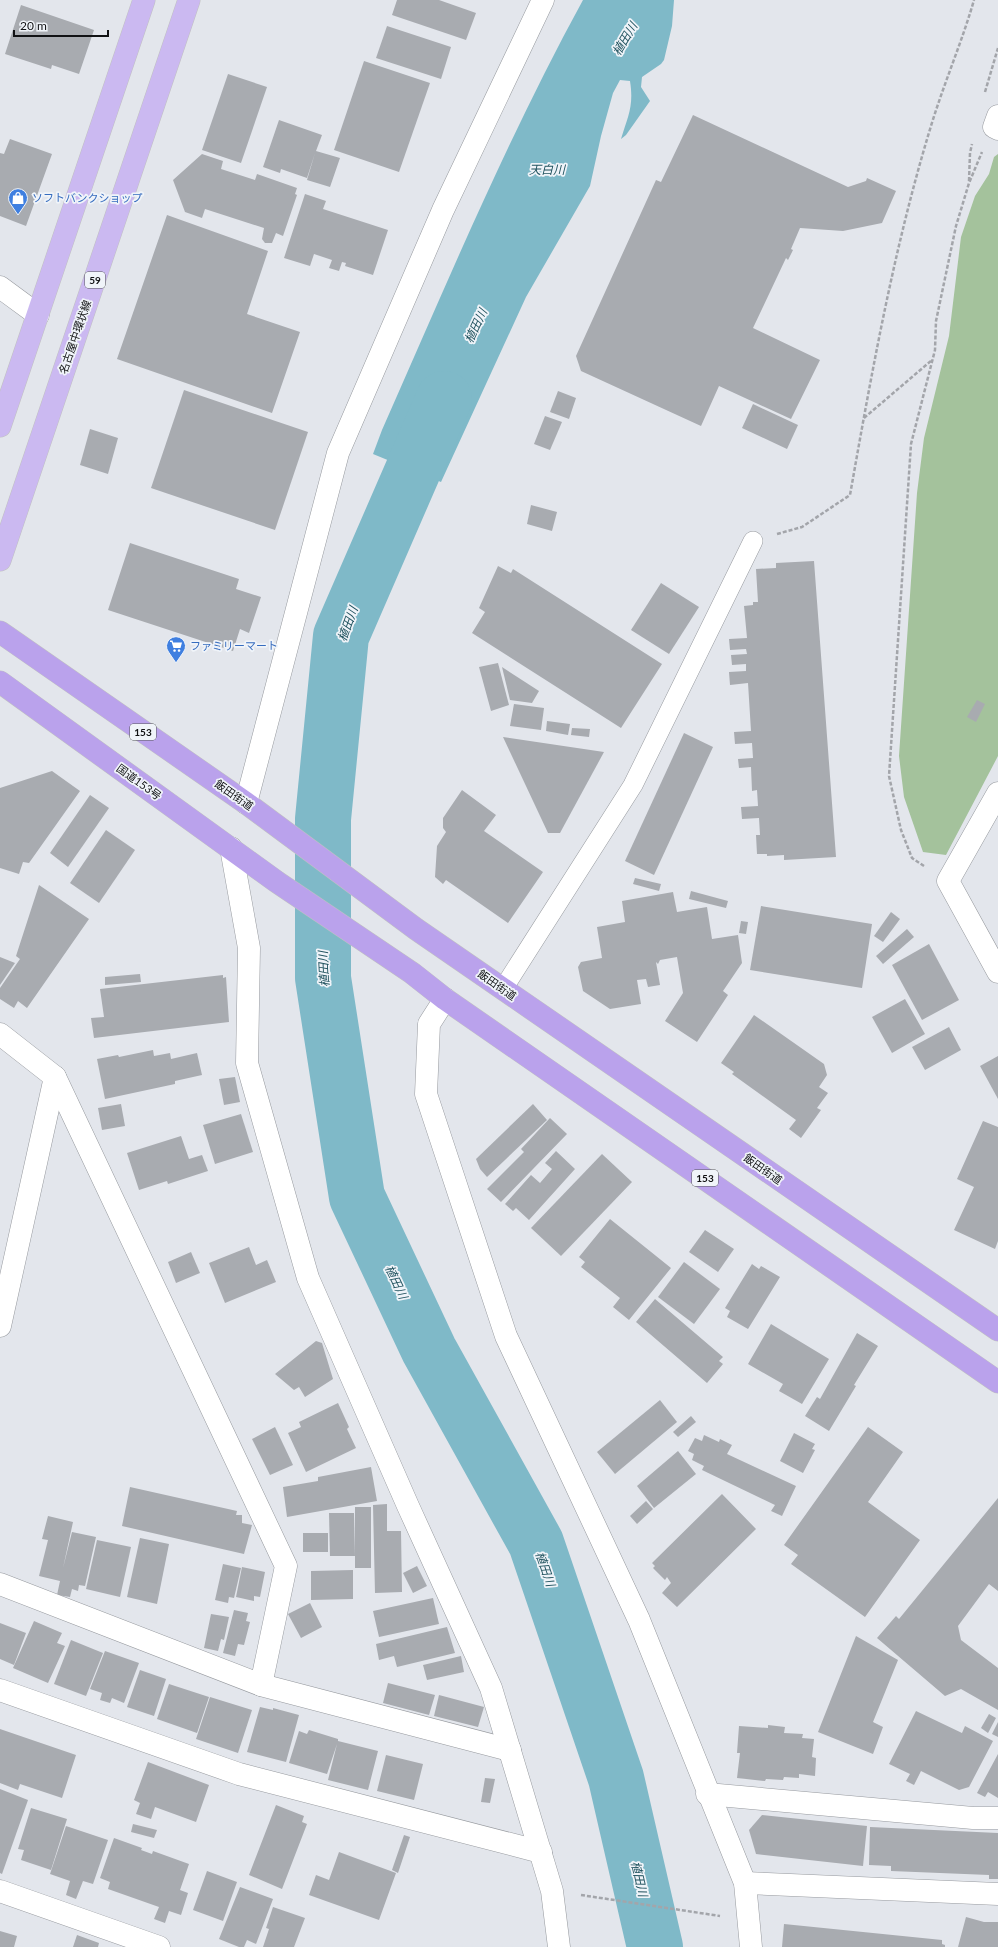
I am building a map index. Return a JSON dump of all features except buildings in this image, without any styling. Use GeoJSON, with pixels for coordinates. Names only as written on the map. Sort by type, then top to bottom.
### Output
{"type":"FeatureCollection","features":[{"type":"Feature","properties":{"kind":"highway","name":"飯田街道"},"geometry":{"type":"LineString","coordinates":[[0,632],[246,803],[416,929],[998,1330]]}},
{"type":"Feature","properties":{"kind":"highway","name":"国道153号"},"geometry":{"type":"LineString","coordinates":[[0,682],[277,882],[412,973],[445,998]]}},
{"type":"Feature","properties":{"kind":"highway","name":"153"},"geometry":{"type":"LineString","coordinates":[[445,998],[998,1382]]}},
{"type":"Feature","properties":{"kind":"main road"},"geometry":{"type":"LineString","coordinates":[[0,426],[144,0]]}},
{"type":"Feature","properties":{"kind":"main road","name":"名古屋中環状線"},"geometry":{"type":"LineString","coordinates":[[0,560],[189,0]]}},
{"type":"Feature","properties":{"kind":"street"},"geometry":{"type":"LineString","coordinates":[[246,803],[338,453],[443,210],[543,0]]}},
{"type":"Feature","properties":{"kind":"street"},"geometry":{"type":"LineString","coordinates":[[0,287],[38,315]]}},
{"type":"Feature","properties":{"kind":"street"},"geometry":{"type":"LineString","coordinates":[[998,793],[948,881],[998,972]]}},
{"type":"Feature","properties":{"kind":"street"},"geometry":{"type":"LineString","coordinates":[[231,848],[249,948],[247,1063],[308,1278],[408,1506],[491,1688],[552,1891],[560,1947]]}},
{"type":"Feature","properties":{"kind":"street"},"geometry":{"type":"LineString","coordinates":[[445,998],[429,1024],[426,1094],[506,1336],[639,1620],[745,1883],[751,1947]]}},
{"type":"Feature","properties":{"kind":"street"},"geometry":{"type":"LineString","coordinates":[[0,1034],[55,1077],[286,1566],[261,1685]]}},
{"type":"Feature","properties":{"kind":"street"},"geometry":{"type":"LineString","coordinates":[[0,1326],[55,1077]]}},
{"type":"Feature","properties":{"kind":"street"},"geometry":{"type":"LineString","coordinates":[[0,1584],[261,1685],[510,1750]]}},
{"type":"Feature","properties":{"kind":"street"},"geometry":{"type":"LineString","coordinates":[[0,1690],[239,1774],[541,1852]]}},
{"type":"Feature","properties":{"kind":"street"},"geometry":{"type":"LineString","coordinates":[[708,1794],[973,1818],[998,1818]]}},
{"type":"Feature","properties":{"kind":"street"},"geometry":{"type":"LineString","coordinates":[[745,1883],[998,1894]]}},
{"type":"Feature","properties":{"kind":"street"},"geometry":{"type":"LineString","coordinates":[[0,1891],[159,1947]]}},
{"type":"Feature","properties":{"kind":"lane"},"geometry":{"type":"LineString","coordinates":[[504,989],[633,785],[753,541]]}},
{"type":"Feature","properties":{"kind":"path"},"geometry":{"type":"LineString","coordinates":[[753,541],[802,527],[850,495],[889,287],[931,126],[974,0]]}},
{"type":"Feature","properties":{"kind":"path"},"geometry":{"type":"LineString","coordinates":[[948,881],[912,858],[901,830],[889,776],[910,444],[932,360],[936,321],[956,226],[976,163],[997,124]]}},
{"type":"Feature","properties":{"kind":"path"},"geometry":{"type":"LineString","coordinates":[[864,418],[932,360]]}},
{"type":"Feature","properties":{"kind":"path"},"geometry":{"type":"LineString","coordinates":[[597,1897],[728,1917]]}},
{"type":"Feature","properties":{"kind":"green space"},"geometry":{"type":"Polygon","coordinates":[[[998,154],[998,756],[946,855],[923,852],[904,797],[899,756],[917,493],[924,438],[949,336],[961,237],[975,196],[989,174],[994,157],[998,154]]]}},
{"type":"Feature","properties":{"kind":"water","name":"天白川"},"geometry":{"type":"Polygon","coordinates":[[[583,0],[674,0],[672,26],[664,60],[661,64],[642,77],[641,87],[650,101],[626,135],[621,139],[631,104],[630,81],[620,80],[613,93],[601,136],[590,186],[526,297],[441,482],[373,454],[382,430],[478,213],[555,52],[583,0]]]}},
{"type":"Feature","properties":{"kind":"waterway","name":"植田川"},"geometry":{"type":"LineString","coordinates":[[444,399],[341,636],[323,819],[323,978],[357,1197],[429,1350],[536,1543],[616,1778],[655,1947]]}},
{"type":"Feature","properties":{"kind":"place","name":"ソフトバンクショップ"},"geometry":{"type":"Point","coordinates":[18,215]}},
{"type":"Feature","properties":{"kind":"place","name":"ファミリーマート"},"geometry":{"type":"Point","coordinates":[176,663]}}]}
